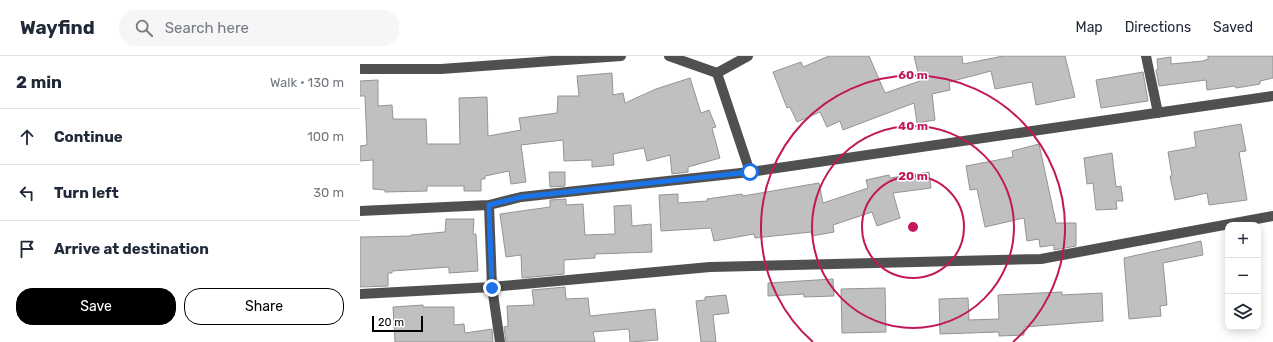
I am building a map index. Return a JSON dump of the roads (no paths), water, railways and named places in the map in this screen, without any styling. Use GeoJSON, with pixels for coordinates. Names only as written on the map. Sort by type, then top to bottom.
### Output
{"type":"FeatureCollection","features":[{"type":"Feature","properties":{"kind":"street"},"geometry":{"type":"LineString","coordinates":[[360,69],[440,69],[621,56]]}},
{"type":"Feature","properties":{"kind":"street"},"geometry":{"type":"LineString","coordinates":[[669,56],[717,73],[748,56]]}},
{"type":"Feature","properties":{"kind":"street"},"geometry":{"type":"LineString","coordinates":[[1146,56],[1158,112]]}},
{"type":"Feature","properties":{"kind":"street"},"geometry":{"type":"LineString","coordinates":[[717,73],[750,172]]}},
{"type":"Feature","properties":{"kind":"street"},"geometry":{"type":"LineString","coordinates":[[360,211],[489,205],[521,197],[750,172],[1273,96]]}},
{"type":"Feature","properties":{"kind":"street"},"geometry":{"type":"LineString","coordinates":[[489,205],[492,288],[500,342]]}},
{"type":"Feature","properties":{"kind":"street"},"geometry":{"type":"LineString","coordinates":[[360,294],[492,288],[710,267],[1041,258],[1273,216]]}}]}
